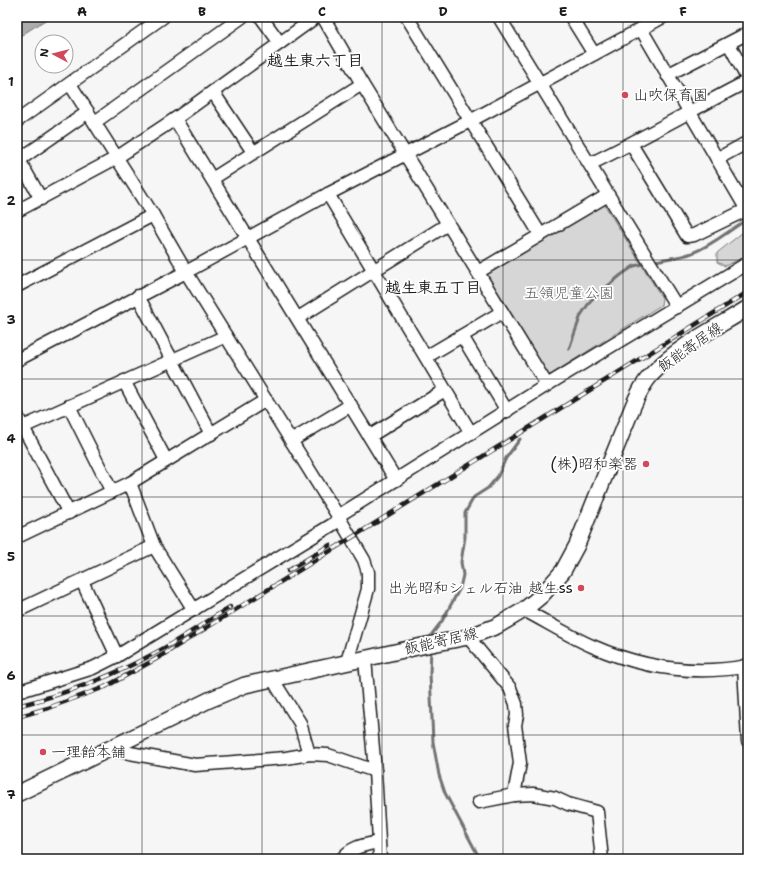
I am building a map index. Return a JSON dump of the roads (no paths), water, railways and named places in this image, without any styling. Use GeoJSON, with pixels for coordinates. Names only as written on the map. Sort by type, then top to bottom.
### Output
{"type":"FeatureCollection","features":[{"type":"Feature","properties":{"kind":"main road","name":"飯能寄居線"},"geometry":{"type":"LineString","coordinates":[[17,794],[209,700],[245,685],[468,637],[497,626],[524,610],[542,595],[563,571],[568,562],[577,545],[633,406],[641,389],[651,375],[667,360],[685,347],[748,308]]}},
{"type":"Feature","properties":{"kind":"street"},"geometry":{"type":"LineString","coordinates":[[17,121],[163,17]]}},
{"type":"Feature","properties":{"kind":"street"},"geometry":{"type":"LineString","coordinates":[[95,122],[242,17]]}},
{"type":"Feature","properties":{"kind":"street"},"geometry":{"type":"LineString","coordinates":[[262,17],[280,43]]}},
{"type":"Feature","properties":{"kind":"street"},"geometry":{"type":"LineString","coordinates":[[17,211],[116,158],[175,119],[316,17]]}},
{"type":"Feature","properties":{"kind":"street"},"geometry":{"type":"LineString","coordinates":[[323,17],[362,84],[547,385]]}},
{"type":"Feature","properties":{"kind":"street"},"geometry":{"type":"LineString","coordinates":[[407,17],[540,234]]}},
{"type":"Feature","properties":{"kind":"street"},"geometry":{"type":"LineString","coordinates":[[499,17],[677,307]]}},
{"type":"Feature","properties":{"kind":"street"},"geometry":{"type":"LineString","coordinates":[[571,17],[594,54]]}},
{"type":"Feature","properties":{"kind":"street"},"geometry":{"type":"LineString","coordinates":[[17,360],[186,272],[328,194],[470,121],[663,17]]}},
{"type":"Feature","properties":{"kind":"street"},"geometry":{"type":"LineString","coordinates":[[631,144],[688,236],[694,236],[748,210],[641,29]]}},
{"type":"Feature","properties":{"kind":"street"},"geometry":{"type":"LineString","coordinates":[[667,75],[748,33]]}},
{"type":"Feature","properties":{"kind":"street"},"geometry":{"type":"LineString","coordinates":[[590,164],[631,144],[748,80],[729,44]]}},
{"type":"Feature","properties":{"kind":"street"},"geometry":{"type":"LineString","coordinates":[[70,84],[153,215],[186,272],[364,560],[368,572],[368,589],[347,662]]}},
{"type":"Feature","properties":{"kind":"street"},"geometry":{"type":"LineString","coordinates":[[212,179],[362,84]]}},
{"type":"Feature","properties":{"kind":"street"},"geometry":{"type":"LineString","coordinates":[[213,92],[254,152]]}},
{"type":"Feature","properties":{"kind":"street"},"geometry":{"type":"LineString","coordinates":[[41,199],[19,160],[88,112]]}},
{"type":"Feature","properties":{"kind":"street"},"geometry":{"type":"LineString","coordinates":[[175,119],[351,404],[396,480]]}},
{"type":"Feature","properties":{"kind":"street"},"geometry":{"type":"LineString","coordinates":[[717,159],[748,142]]}},
{"type":"Feature","properties":{"kind":"street"},"geometry":{"type":"LineString","coordinates":[[328,194],[472,433]]}},
{"type":"Feature","properties":{"kind":"street"},"geometry":{"type":"LineString","coordinates":[[478,272],[608,194]]}},
{"type":"Feature","properties":{"kind":"street"},"geometry":{"type":"LineString","coordinates":[[17,286],[153,215]]}},
{"type":"Feature","properties":{"kind":"street"},"geometry":{"type":"LineString","coordinates":[[298,318],[448,224]]}},
{"type":"Feature","properties":{"kind":"street"},"geometry":{"type":"LineString","coordinates":[[17,692],[93,668],[117,656],[194,610],[547,385],[748,263]]}},
{"type":"Feature","properties":{"kind":"street"},"geometry":{"type":"LineString","coordinates":[[138,296],[211,434]]}},
{"type":"Feature","properties":{"kind":"street"},"geometry":{"type":"LineString","coordinates":[[426,357],[502,312]]}},
{"type":"Feature","properties":{"kind":"street"},"geometry":{"type":"LineString","coordinates":[[23,427],[226,336]]}},
{"type":"Feature","properties":{"kind":"street"},"geometry":{"type":"LineString","coordinates":[[462,336],[507,411]]}},
{"type":"Feature","properties":{"kind":"street"},"geometry":{"type":"LineString","coordinates":[[124,381],[166,460]]}},
{"type":"Feature","properties":{"kind":"street"},"geometry":{"type":"LineString","coordinates":[[370,436],[445,390]]}},
{"type":"Feature","properties":{"kind":"street"},"geometry":{"type":"LineString","coordinates":[[17,537],[130,483],[266,400]]}},
{"type":"Feature","properties":{"kind":"street"},"geometry":{"type":"LineString","coordinates":[[291,441],[351,404]]}},
{"type":"Feature","properties":{"kind":"street"},"geometry":{"type":"LineString","coordinates":[[69,406],[112,492]]}},
{"type":"Feature","properties":{"kind":"street"},"geometry":{"type":"LineString","coordinates":[[17,416],[69,512]]}},
{"type":"Feature","properties":{"kind":"street"},"geometry":{"type":"LineString","coordinates":[[130,483],[154,546],[194,610]]}},
{"type":"Feature","properties":{"kind":"street"},"geometry":{"type":"LineString","coordinates":[[17,611],[154,546]]}},
{"type":"Feature","properties":{"kind":"street"},"geometry":{"type":"LineString","coordinates":[[82,581],[117,656]]}},
{"type":"Feature","properties":{"kind":"street"},"geometry":{"type":"LineString","coordinates":[[524,610],[592,646],[622,657],[688,671],[723,670],[746,666],[748,740]]}},
{"type":"Feature","properties":{"kind":"street"},"geometry":{"type":"LineString","coordinates":[[468,637],[510,688],[516,704],[517,715],[515,729],[520,763],[514,795]]}},
{"type":"Feature","properties":{"kind":"street"},"geometry":{"type":"LineString","coordinates":[[365,659],[376,771],[378,842],[380,859]]}},
{"type":"Feature","properties":{"kind":"street"},"geometry":{"type":"LineString","coordinates":[[273,679],[300,723],[309,754]]}},
{"type":"Feature","properties":{"kind":"street"},"geometry":{"type":"LineString","coordinates":[[108,750],[195,765],[286,758],[309,754],[328,756],[376,771]]}},
{"type":"Feature","properties":{"kind":"street"},"geometry":{"type":"LineString","coordinates":[[479,802],[514,795],[533,794],[555,798],[568,804],[597,812],[602,859]]}},
{"type":"Feature","properties":{"kind":"street"},"geometry":{"type":"LineString","coordinates":[[342,859],[345,854],[357,846],[378,842]]}},
{"type":"Feature","properties":{"kind":"waterway"},"geometry":{"type":"LineString","coordinates":[[652,262],[683,256],[700,250],[748,219]]}},
{"type":"Feature","properties":{"kind":"waterway"},"geometry":{"type":"LineString","coordinates":[[569,349],[581,315],[591,300],[634,266],[647,263]]}},
{"type":"Feature","properties":{"kind":"waterway"},"geometry":{"type":"LineString","coordinates":[[432,640],[432,634],[442,621],[460,588],[463,575],[461,562],[465,537],[465,513],[474,497],[488,488],[498,476],[506,458],[520,439]]}},
{"type":"Feature","properties":{"kind":"waterway"},"geometry":{"type":"LineString","coordinates":[[431,649],[430,673],[433,742],[439,775],[445,793],[480,859]]}},
{"type":"Feature","properties":{"kind":"railway"},"geometry":{"type":"LineString","coordinates":[[17,717],[48,708],[105,687],[156,659],[748,292]]}},
{"type":"Feature","properties":{"kind":"railway"},"geometry":{"type":"LineString","coordinates":[[288,571],[330,545]]}},
{"type":"Feature","properties":{"kind":"railway"},"geometry":{"type":"LineString","coordinates":[[17,706],[89,684],[123,669],[185,636],[230,607]]}},
{"type":"Feature","properties":{"kind":"place","name":"山吹保育園"},"geometry":{"type":"Point","coordinates":[625,95]}},
{"type":"Feature","properties":{"kind":"place","name":"(株)昭和楽器"},"geometry":{"type":"Point","coordinates":[646,464]}},
{"type":"Feature","properties":{"kind":"place","name":"出光昭和シェル石油 越生ss"},"geometry":{"type":"Point","coordinates":[581,588]}},
{"type":"Feature","properties":{"kind":"place","name":"一理飴本舗"},"geometry":{"type":"Point","coordinates":[43,752]}},
{"type":"Feature","properties":{"kind":"district","name":"越生東六丁目"},"geometry":{"type":"Point","coordinates":[315,60]}},
{"type":"Feature","properties":{"kind":"district","name":"越生東五丁目"},"geometry":{"type":"Point","coordinates":[433,287]}},
{"type":"Feature","properties":{"kind":"park label","name":"五領児童公園"},"geometry":{"type":"Point","coordinates":[569,293]}}]}
